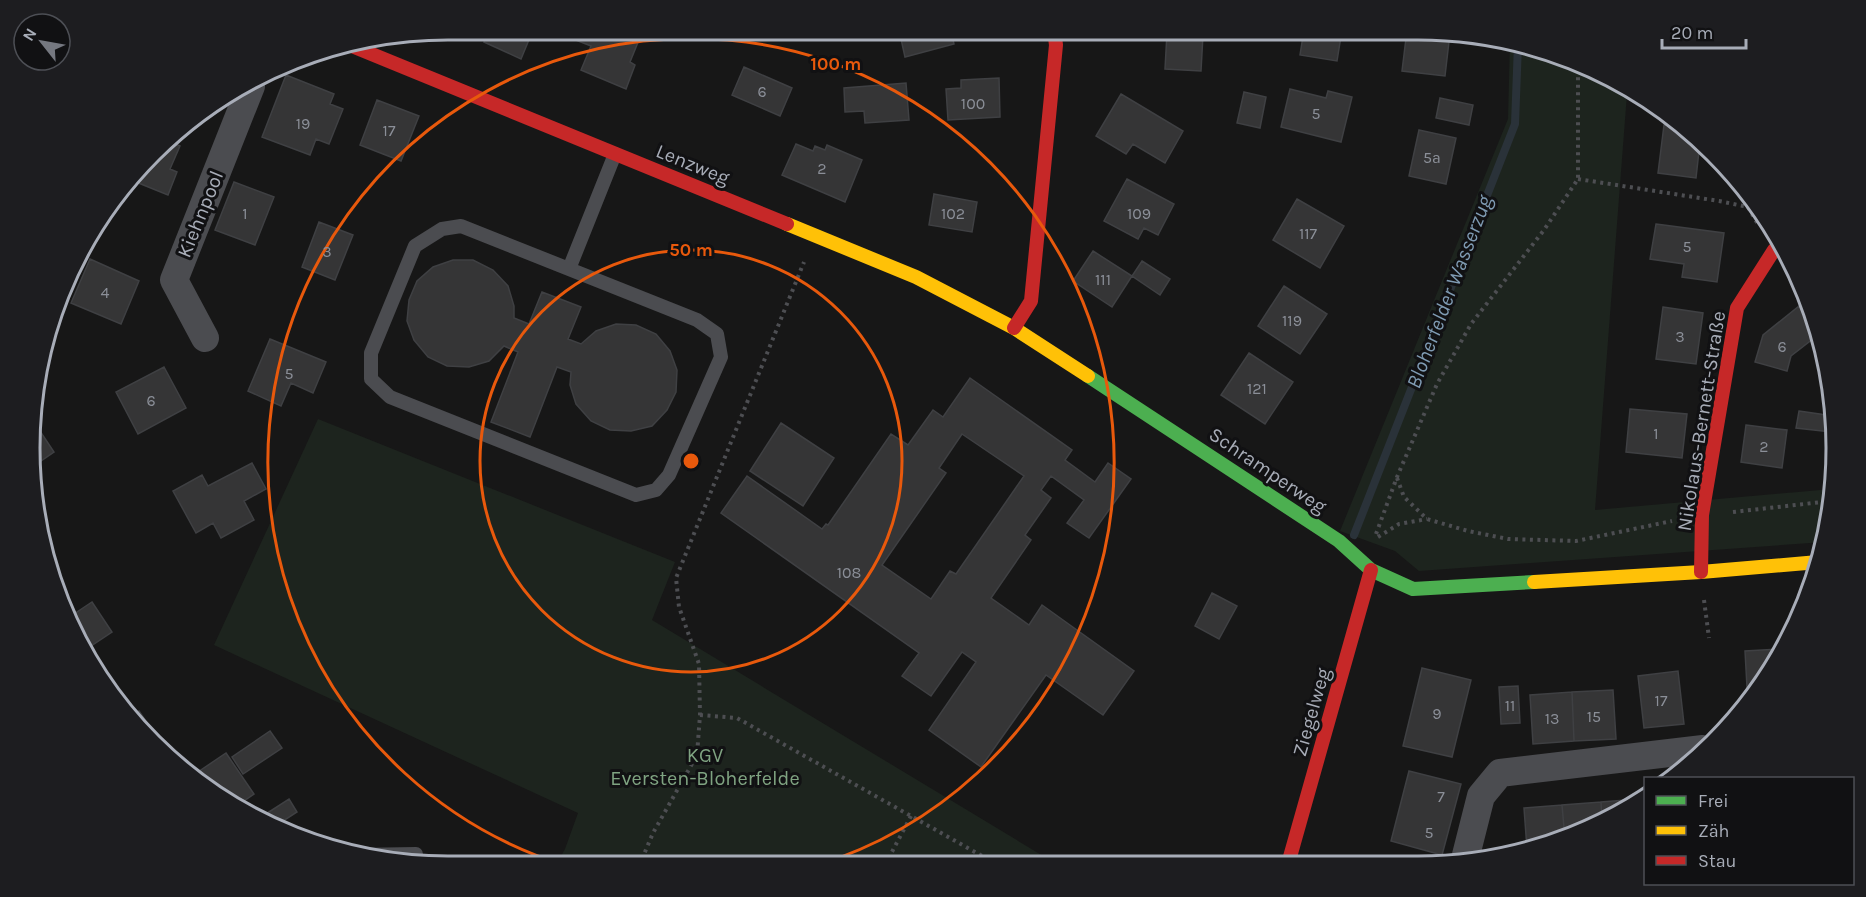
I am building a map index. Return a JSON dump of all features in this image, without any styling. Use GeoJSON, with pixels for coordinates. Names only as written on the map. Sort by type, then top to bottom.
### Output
{"type":"FeatureCollection","features":[{"type":"Feature","properties":{"kind":"street"},"geometry":{"type":"LineString","coordinates":[[1014,328],[1031,301],[1055,40]]}},
{"type":"Feature","properties":{"kind":"street","name":"Lenzweg"},"geometry":{"type":"LineString","coordinates":[[361,50],[916,277],[1014,328]]}},
{"type":"Feature","properties":{"kind":"street","name":"Kiehnpool"},"geometry":{"type":"LineString","coordinates":[[205,338],[174,280],[248,93]]}},
{"type":"Feature","properties":{"kind":"street","name":"Nikolaus-Bernett-Straße"},"geometry":{"type":"LineString","coordinates":[[1701,572],[1702,515],[1737,308],[1775,252]]}},
{"type":"Feature","properties":{"kind":"street","name":"Schramperweg"},"geometry":{"type":"LineString","coordinates":[[1014,328],[1152,416],[1340,541],[1371,570],[1413,590],[1701,572],[1809,563]]}},
{"type":"Feature","properties":{"kind":"street","name":"Ziegelweg"},"geometry":{"type":"LineString","coordinates":[[1290,856],[1371,570]]}},
{"type":"Feature","properties":{"kind":"street"},"geometry":{"type":"LineString","coordinates":[[1466,854],[1481,796],[1500,773],[1692,750]]}},
{"type":"Feature","properties":{"kind":"lane"},"geometry":{"type":"LineString","coordinates":[[569,269],[615,154]]}},
{"type":"Feature","properties":{"kind":"lane"},"geometry":{"type":"LineString","coordinates":[[461,226],[569,269],[697,320],[717,334],[721,357],[669,475],[656,490],[636,495],[390,397],[371,379],[371,353],[415,246],[442,229],[461,226]]}},
{"type":"Feature","properties":{"kind":"lane"},"geometry":{"type":"LineString","coordinates":[[406,854],[416,854]]}},
{"type":"Feature","properties":{"kind":"path"},"geometry":{"type":"LineString","coordinates":[[1578,74],[1578,179],[1544,230],[1471,324],[1437,384],[1397,477],[1375,539],[1399,524],[1427,519],[1468,531],[1508,539],[1576,541],[1702,515],[1822,502]]}},
{"type":"Feature","properties":{"kind":"path"},"geometry":{"type":"LineString","coordinates":[[1578,179],[1746,207]]}},
{"type":"Feature","properties":{"kind":"path"},"geometry":{"type":"LineString","coordinates":[[643,856],[653,833],[697,755],[700,715],[699,664],[679,608],[676,578],[815,234]]}},
{"type":"Feature","properties":{"kind":"path"},"geometry":{"type":"LineString","coordinates":[[1397,477],[1404,497],[1427,519]]}},
{"type":"Feature","properties":{"kind":"path"},"geometry":{"type":"LineString","coordinates":[[700,715],[737,718],[982,856]]}},
{"type":"Feature","properties":{"kind":"path"},"geometry":{"type":"LineString","coordinates":[[890,856],[911,816]]}},
{"type":"Feature","properties":{"kind":"green space"},"geometry":{"type":"Polygon","coordinates":[[[1510,51],[1574,72],[1627,98],[1595,510],[1823,490],[1815,543],[1419,571],[1395,551],[1340,531],[1508,119],[1510,51]]]}},
{"type":"Feature","properties":{"kind":"green space","name":"KGV Eversten-Bloherfelde"},"geometry":{"type":"Polygon","coordinates":[[[318,419],[675,562],[652,620],[1043,856],[561,856],[578,813],[214,645],[318,419]]]}},
{"type":"Feature","properties":{"kind":"building"},"geometry":{"type":"Polygon","coordinates":[[[485,40],[529,40],[521,59],[484,42],[485,40]]]}},
{"type":"Feature","properties":{"kind":"building"},"geometry":{"type":"Polygon","coordinates":[[[576,40],[639,40],[630,62],[635,65],[626,89],[581,70],[591,46],[576,40]]]}},
{"type":"Feature","properties":{"kind":"building"},"geometry":{"type":"Polygon","coordinates":[[[901,40],[953,40],[954,44],[905,57],[901,40]]]}},
{"type":"Feature","properties":{"kind":"building"},"geometry":{"type":"Polygon","coordinates":[[[1167,40],[1203,40],[1201,71],[1165,69],[1167,40]]]}},
{"type":"Feature","properties":{"kind":"building"},"geometry":{"type":"Polygon","coordinates":[[[1302,40],[1340,40],[1337,61],[1300,55],[1302,40]]]}},
{"type":"Feature","properties":{"kind":"building"},"geometry":{"type":"Polygon","coordinates":[[[1406,40],[1449,42],[1445,76],[1402,71],[1406,40]]]}},
{"type":"Feature","properties":{"kind":"building"},"geometry":{"type":"Polygon","coordinates":[[[744,67],[792,88],[780,116],[732,95],[744,67]]]}},
{"type":"Feature","properties":{"kind":"building"},"geometry":{"type":"Polygon","coordinates":[[[286,75],[334,94],[330,104],[343,109],[329,144],[316,139],[310,155],[262,137],[286,75]]]}},
{"type":"Feature","properties":{"kind":"building"},"geometry":{"type":"Polygon","coordinates":[[[999,78],[1000,117],[948,120],[946,89],[961,88],[961,80],[999,78]]]}},
{"type":"Feature","properties":{"kind":"building"},"geometry":{"type":"Polygon","coordinates":[[[906,83],[909,120],[865,123],[864,111],[845,112],[844,88],[906,83]]]}},
{"type":"Feature","properties":{"kind":"building"},"geometry":{"type":"Polygon","coordinates":[[[1290,89],[1326,98],[1328,91],[1352,97],[1341,142],[1281,127],[1290,89]]]}},
{"type":"Feature","properties":{"kind":"building"},"geometry":{"type":"Polygon","coordinates":[[[1244,92],[1266,97],[1260,128],[1237,123],[1244,92]]]}},
{"type":"Feature","properties":{"kind":"building"},"geometry":{"type":"Polygon","coordinates":[[[1121,94],[1183,131],[1165,163],[1133,144],[1126,154],[1096,136],[1121,94]]]}},
{"type":"Feature","properties":{"kind":"building"},"geometry":{"type":"Polygon","coordinates":[[[1440,98],[1473,105],[1469,125],[1436,118],[1440,98]]]}},
{"type":"Feature","properties":{"kind":"building"},"geometry":{"type":"Polygon","coordinates":[[[377,100],[419,116],[401,161],[360,145],[377,100]]]}},
{"type":"Feature","properties":{"kind":"building"},"geometry":{"type":"Polygon","coordinates":[[[1664,125],[1666,125],[1699,153],[1696,178],[1658,173],[1664,125]]]}},
{"type":"Feature","properties":{"kind":"building"},"geometry":{"type":"Polygon","coordinates":[[[1419,130],[1456,138],[1446,184],[1409,176],[1419,130]]]}},
{"type":"Feature","properties":{"kind":"building"},"geometry":{"type":"Polygon","coordinates":[[[796,144],[813,151],[815,146],[825,150],[827,145],[862,160],[845,202],[782,175],[796,144]]]}},
{"type":"Feature","properties":{"kind":"building"},"geometry":{"type":"Polygon","coordinates":[[[176,145],[180,146],[170,169],[177,172],[168,195],[139,183],[176,145]]]}},
{"type":"Feature","properties":{"kind":"building"},"geometry":{"type":"Polygon","coordinates":[[[1127,179],[1174,204],[1158,235],[1144,228],[1138,239],[1104,221],[1127,179]]]}},
{"type":"Feature","properties":{"kind":"building"},"geometry":{"type":"Polygon","coordinates":[[[234,182],[274,197],[255,245],[215,230],[234,182]]]}},
{"type":"Feature","properties":{"kind":"building"},"geometry":{"type":"Polygon","coordinates":[[[934,194],[977,202],[972,232],[929,225],[934,194]]]}},
{"type":"Feature","properties":{"kind":"building"},"geometry":{"type":"Polygon","coordinates":[[[1297,199],[1344,226],[1320,268],[1273,240],[1297,199]]]}},
{"type":"Feature","properties":{"kind":"building"},"geometry":{"type":"Polygon","coordinates":[[[319,222],[353,235],[335,280],[302,267],[319,222]]]}},
{"type":"Feature","properties":{"kind":"building"},"geometry":{"type":"Polygon","coordinates":[[[1656,224],[1724,233],[1717,282],[1682,277],[1684,264],[1650,259],[1656,224]]]}},
{"type":"Feature","properties":{"kind":"building"},"geometry":{"type":"Polygon","coordinates":[[[1093,251],[1132,276],[1112,307],[1073,281],[1093,251]]]}},
{"type":"Feature","properties":{"kind":"building"},"geometry":{"type":"Polygon","coordinates":[[[90,259],[139,281],[121,324],[71,303],[90,259]]]}},
{"type":"Feature","properties":{"kind":"building"},"geometry":{"type":"Polygon","coordinates":[[[453,260],[473,260],[493,270],[508,286],[514,306],[514,318],[529,324],[542,292],[581,307],[568,339],[581,344],[596,331],[616,324],[636,325],[656,334],[670,351],[677,370],[676,392],[667,410],[652,426],[631,431],[610,430],[591,421],[576,404],[570,385],[571,372],[557,367],[530,437],[491,422],[518,352],[504,346],[489,361],[469,367],[447,366],[428,357],[414,340],[407,321],[409,300],[417,281],[433,267],[453,260]]]}},
{"type":"Feature","properties":{"kind":"building"},"geometry":{"type":"Polygon","coordinates":[[[1142,261],[1170,279],[1160,295],[1132,276],[1142,261]]]}},
{"type":"Feature","properties":{"kind":"building"},"geometry":{"type":"Polygon","coordinates":[[[1284,286],[1327,314],[1300,354],[1258,326],[1284,286]]]}},
{"type":"Feature","properties":{"kind":"building"},"geometry":{"type":"Polygon","coordinates":[[[1799,306],[1811,340],[1791,356],[1787,371],[1755,362],[1763,335],[1799,306]]]}},
{"type":"Feature","properties":{"kind":"building"},"geometry":{"type":"Polygon","coordinates":[[[1663,307],[1703,313],[1696,364],[1656,359],[1663,307]]]}},
{"type":"Feature","properties":{"kind":"building"},"geometry":{"type":"Polygon","coordinates":[[[270,339],[326,362],[313,393],[291,383],[281,406],[248,391],[270,339]]]}},
{"type":"Feature","properties":{"kind":"building"},"geometry":{"type":"Polygon","coordinates":[[[1249,353],[1293,382],[1265,424],[1221,395],[1249,353]]]}},
{"type":"Feature","properties":{"kind":"building"},"geometry":{"type":"Polygon","coordinates":[[[164,367],[186,408],[138,434],[116,392],[164,367]]]}},
{"type":"Feature","properties":{"kind":"building"},"geometry":{"type":"Polygon","coordinates":[[[970,378],[1072,450],[1065,460],[1095,482],[1108,463],[1131,479],[1089,538],[1067,523],[1084,500],[1051,476],[1041,490],[1051,498],[1025,535],[1031,540],[991,598],[1029,625],[1042,605],[1134,671],[1103,715],[1046,675],[981,767],[929,730],[976,662],[962,652],[931,696],[902,676],[919,653],[721,513],[747,476],[822,529],[826,524],[828,525],[891,434],[908,445],[933,410],[943,417],[970,378]],[[962,434],[939,468],[946,473],[882,565],[931,599],[950,571],[956,574],[1024,476],[962,434]]]}},
{"type":"Feature","properties":{"kind":"building"},"geometry":{"type":"Polygon","coordinates":[[[1630,409],[1687,414],[1682,458],[1626,452],[1630,409]]]}},
{"type":"Feature","properties":{"kind":"building"},"geometry":{"type":"Polygon","coordinates":[[[1799,411],[1824,415],[1825,431],[1796,428],[1799,411]]]}},
{"type":"Feature","properties":{"kind":"building"},"geometry":{"type":"Polygon","coordinates":[[[781,423],[834,458],[803,506],[750,471],[781,423]]]}},
{"type":"Feature","properties":{"kind":"building"},"geometry":{"type":"Polygon","coordinates":[[[1746,425],[1787,430],[1782,468],[1741,462],[1746,425]]]}},
{"type":"Feature","properties":{"kind":"building"},"geometry":{"type":"Polygon","coordinates":[[[41,432],[54,452],[40,461],[41,432]]]}},
{"type":"Feature","properties":{"kind":"building"},"geometry":{"type":"Polygon","coordinates":[[[252,463],[266,489],[244,501],[254,520],[221,538],[213,523],[196,533],[173,491],[202,475],[208,486],[252,463]]]}},
{"type":"Feature","properties":{"kind":"building"},"geometry":{"type":"Polygon","coordinates":[[[1212,593],[1237,606],[1219,639],[1195,626],[1212,593]]]}},
{"type":"Feature","properties":{"kind":"building"},"geometry":{"type":"Polygon","coordinates":[[[92,602],[112,632],[92,646],[76,613],[92,602]]]}},
{"type":"Feature","properties":{"kind":"building"},"geometry":{"type":"Polygon","coordinates":[[[1772,649],[1747,689],[1745,651],[1772,649]]]}},
{"type":"Feature","properties":{"kind":"building"},"geometry":{"type":"Polygon","coordinates":[[[1422,668],[1471,680],[1452,757],[1403,746],[1422,668]]]}},
{"type":"Feature","properties":{"kind":"building"},"geometry":{"type":"Polygon","coordinates":[[[1678,671],[1684,724],[1644,728],[1638,676],[1678,671]]]}},
{"type":"Feature","properties":{"kind":"building"},"geometry":{"type":"Polygon","coordinates":[[[1518,686],[1520,723],[1501,724],[1499,687],[1518,686]]]}},
{"type":"Feature","properties":{"kind":"building"},"geometry":{"type":"Polygon","coordinates":[[[1613,690],[1616,739],[1574,741],[1572,692],[1613,690]]]}},
{"type":"Feature","properties":{"kind":"building"},"geometry":{"type":"Polygon","coordinates":[[[1572,692],[1574,741],[1533,744],[1530,695],[1572,692]]]}},
{"type":"Feature","properties":{"kind":"building"},"geometry":{"type":"Polygon","coordinates":[[[270,731],[282,748],[243,774],[232,757],[270,731]]]}},
{"type":"Feature","properties":{"kind":"building"},"geometry":{"type":"Polygon","coordinates":[[[226,753],[254,794],[243,801],[199,771],[226,753]]]}},
{"type":"Feature","properties":{"kind":"building"},"geometry":{"type":"Polygon","coordinates":[[[1409,771],[1461,784],[1442,855],[1391,841],[1409,771]]]}},
{"type":"Feature","properties":{"kind":"building"},"geometry":{"type":"Polygon","coordinates":[[[289,799],[297,812],[283,821],[267,813],[289,799]]]}},
{"type":"Feature","properties":{"kind":"building"},"geometry":{"type":"Polygon","coordinates":[[[1625,800],[1602,812],[1601,802],[1625,800]]]}},
{"type":"Feature","properties":{"kind":"building"},"geometry":{"type":"Polygon","coordinates":[[[1601,802],[1602,812],[1564,829],[1562,805],[1601,802]]]}},
{"type":"Feature","properties":{"kind":"building"},"geometry":{"type":"Polygon","coordinates":[[[1562,805],[1564,829],[1526,842],[1524,808],[1562,805]]]}},
{"type":"Feature","properties":{"kind":"waterway","name":"Bloherfelder Wasserzug"},"geometry":{"type":"LineString","coordinates":[[1354,535],[1515,124],[1518,53]]}},
{"type":"Feature","properties":{"kind":"traffic: fast"},"geometry":{"type":"LineString","coordinates":[[1088,376],[1339,541],[1371,570],[1413,589],[1534,582]]}},
{"type":"Feature","properties":{"kind":"traffic: slow"},"geometry":{"type":"LineString","coordinates":[[787,224],[916,277],[1014,328],[1088,376]]}},
{"type":"Feature","properties":{"kind":"traffic: slow"},"geometry":{"type":"LineString","coordinates":[[1534,582],[1809,563]]}},
{"type":"Feature","properties":{"kind":"traffic: jam"},"geometry":{"type":"LineString","coordinates":[[1014,328],[1031,301],[1055,40]]}},
{"type":"Feature","properties":{"kind":"traffic: jam"},"geometry":{"type":"LineString","coordinates":[[361,50],[787,224]]}},
{"type":"Feature","properties":{"kind":"traffic: jam"},"geometry":{"type":"LineString","coordinates":[[1701,572],[1702,515],[1737,308],[1774,250]]}},
{"type":"Feature","properties":{"kind":"traffic: jam"},"geometry":{"type":"LineString","coordinates":[[1290,856],[1371,570]]}}]}
